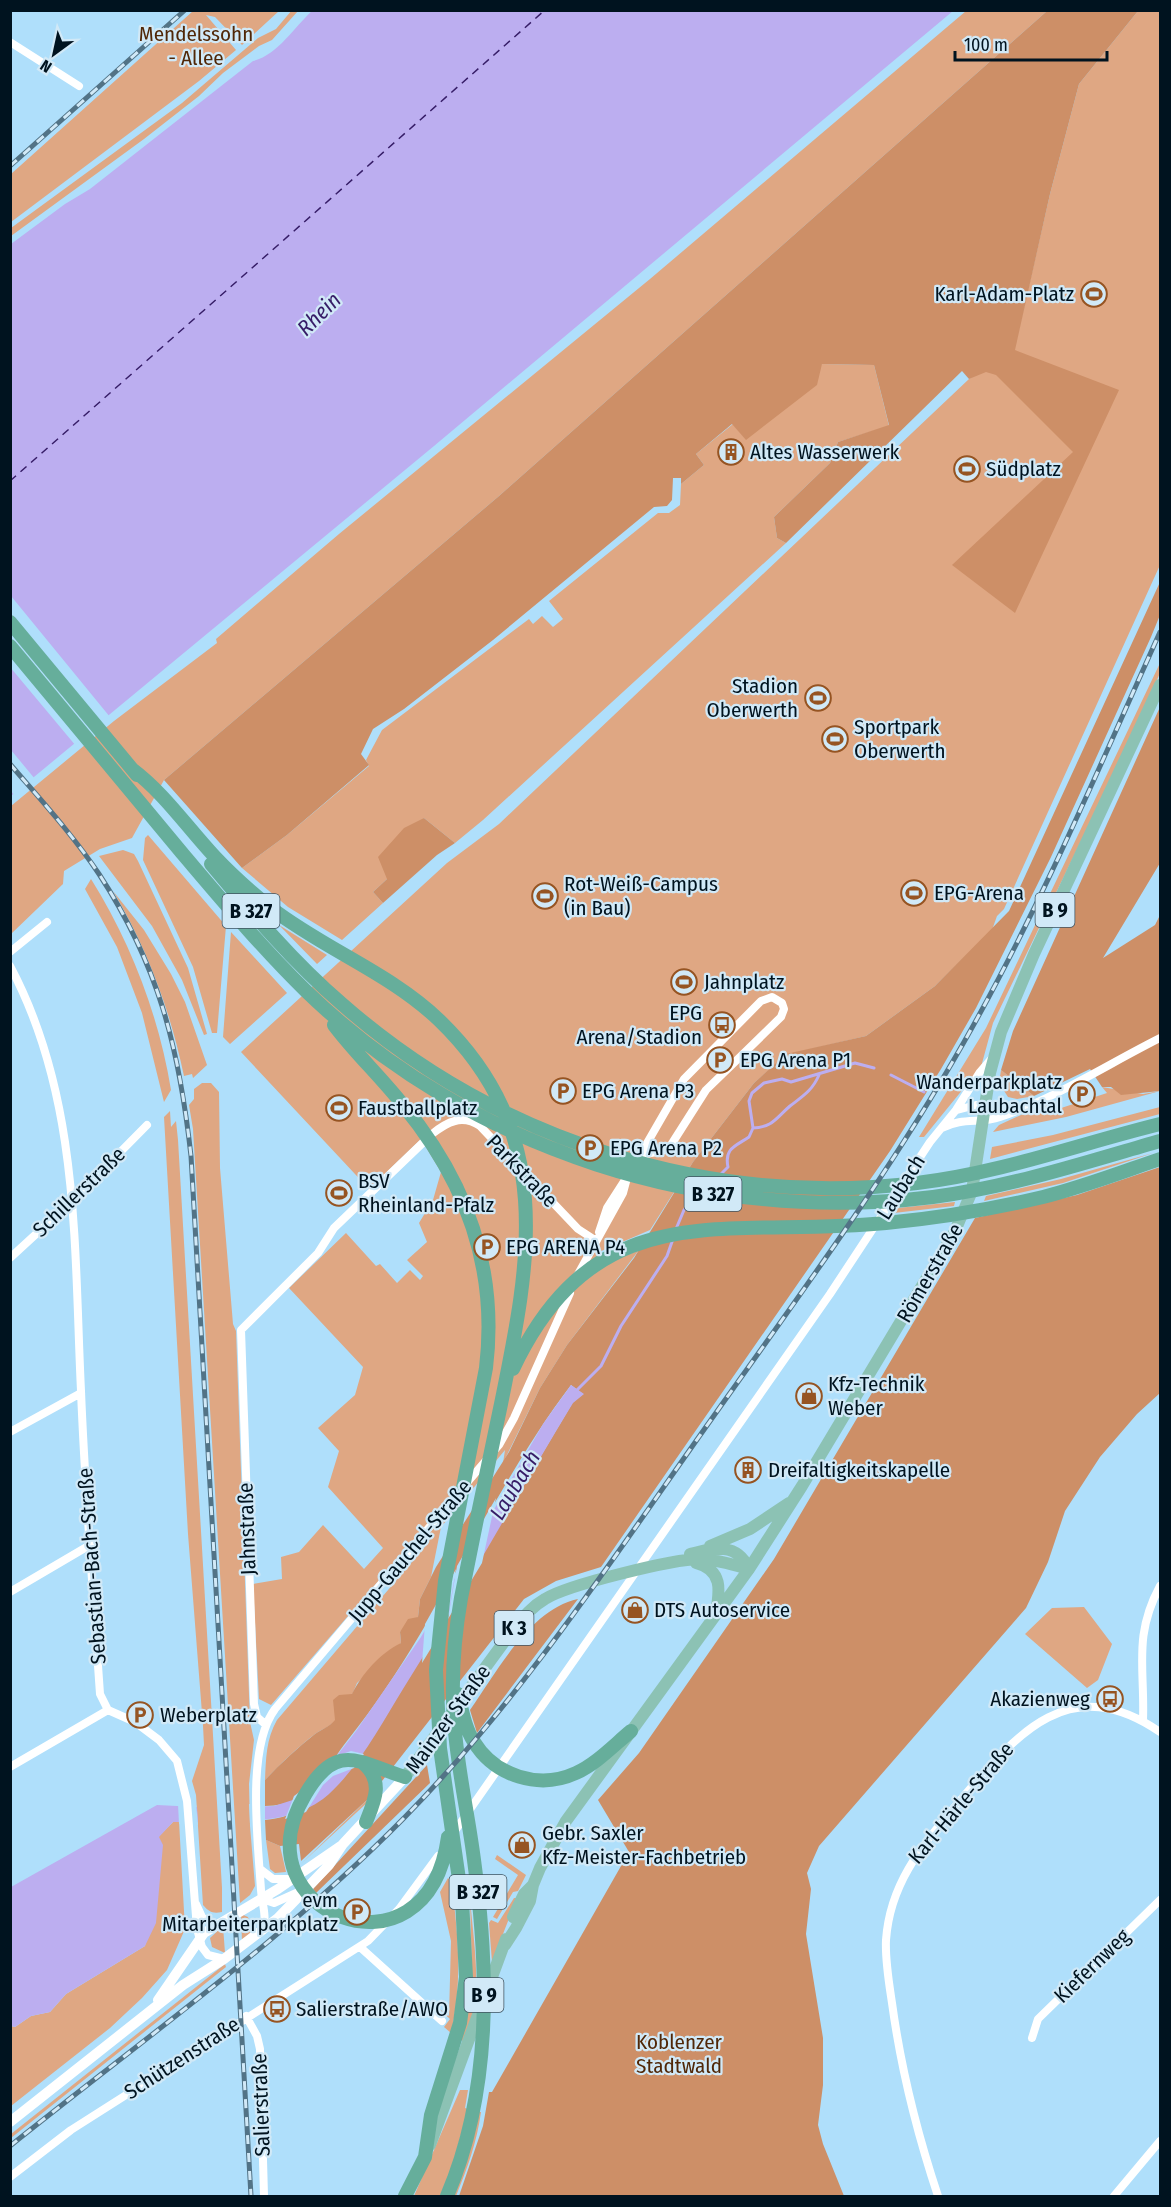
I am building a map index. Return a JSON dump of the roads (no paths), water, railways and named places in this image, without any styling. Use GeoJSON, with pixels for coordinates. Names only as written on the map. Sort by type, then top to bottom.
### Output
{"type":"FeatureCollection","features":[{"type":"Feature","properties":{"kind":"highway","name":"B 327"},"geometry":{"type":"LineString","coordinates":[[10,622],[276,940],[350,1011],[406,1054],[478,1099],[523,1122],[586,1147],[661,1168],[728,1181],[792,1187],[879,1186],[942,1179],[1004,1168],[1161,1124]]}},
{"type":"Feature","properties":{"kind":"highway","name":"B 327"},"geometry":{"type":"LineString","coordinates":[[10,646],[246,928],[319,1003],[403,1070],[495,1124],[604,1168],[670,1185],[717,1194],[828,1204],[927,1198],[1043,1175],[1161,1141]]}},
{"type":"Feature","properties":{"kind":"highway","name":"B 327"},"geometry":{"type":"LineString","coordinates":[[132,768],[156,788],[225,868],[269,906],[307,933],[394,984],[425,1007],[454,1036],[489,1083],[512,1136],[522,1173],[527,1207],[525,1270],[461,1598],[453,1674],[455,1734],[475,1870],[484,1955],[483,2020],[473,2110],[461,2160],[447,2196]]}},
{"type":"Feature","properties":{"kind":"highway","name":"B 327"},"geometry":{"type":"LineString","coordinates":[[319,1003],[351,1046],[410,1113],[438,1152],[468,1210],[486,1274],[490,1336],[487,1361],[445,1581],[437,1651],[436,1700],[450,1823],[462,1900],[467,1962],[463,2006],[453,2052],[432,2115],[425,2157]]}},
{"type":"Feature","properties":{"kind":"highway","name":"B 327"},"geometry":{"type":"LineString","coordinates":[[503,1390],[532,1331],[552,1303],[588,1270],[626,1248],[665,1236],[716,1228],[885,1223],[972,1211],[1046,1196],[1161,1159]]}},
{"type":"Feature","properties":{"kind":"highway"},"geometry":{"type":"LineString","coordinates":[[453,1674],[470,1733],[489,1759],[506,1771],[528,1779],[550,1780],[570,1775],[595,1761],[630,1731]]}},
{"type":"Feature","properties":{"kind":"highway"},"geometry":{"type":"LineString","coordinates":[[405,1777],[362,1761],[345,1760],[323,1772],[304,1797],[292,1824],[290,1846],[295,1871],[307,1893],[322,1908],[343,1918],[365,1922],[389,1919],[409,1911],[428,1894],[439,1875],[450,1823]]}},
{"type":"Feature","properties":{"kind":"highway"},"geometry":{"type":"LineString","coordinates":[[362,1761],[374,1775],[377,1785],[366,1822]]}},
{"type":"Feature","properties":{"kind":"highway","name":"B 9"},"geometry":{"type":"LineString","coordinates":[[405,2196],[425,2157]]}},
{"type":"Feature","properties":{"kind":"main road","name":"Römerstraße"},"geometry":{"type":"LineString","coordinates":[[630,1731],[749,1569],[793,1501],[962,1218],[972,1191],[993,1057],[1008,1013],[1161,685]]}},
{"type":"Feature","properties":{"kind":"main road","name":"K 3"},"geometry":{"type":"LineString","coordinates":[[705,1550],[750,1529],[793,1501]]}},
{"type":"Feature","properties":{"kind":"main road","name":"Mainzer Straße"},"geometry":{"type":"LineString","coordinates":[[655,1566],[666,1560],[721,1548],[733,1550],[741,1556],[749,1569]]}},
{"type":"Feature","properties":{"kind":"main road","name":"Mainzer Straße"},"geometry":{"type":"LineString","coordinates":[[405,1777],[525,1615],[546,1597],[575,1587],[686,1560],[710,1559],[749,1569]]}},
{"type":"Feature","properties":{"kind":"main road"},"geometry":{"type":"LineString","coordinates":[[686,1560],[707,1566],[718,1577],[720,1591],[715,1618]]}},
{"type":"Feature","properties":{"kind":"main road","name":"B 9"},"geometry":{"type":"LineString","coordinates":[[425,2157],[505,1945],[530,1901],[532,1885],[566,1821],[630,1731]]}},
{"type":"Feature","properties":{"kind":"street"},"geometry":{"type":"LineString","coordinates":[[10,42],[79,86]]}},
{"type":"Feature","properties":{"kind":"street"},"geometry":{"type":"LineString","coordinates":[[10,952],[47,922]]}},
{"type":"Feature","properties":{"kind":"street","name":"Sebastian-Bach-Straße"},"geometry":{"type":"LineString","coordinates":[[10,966],[40,1033],[53,1074],[62,1115],[72,1201],[81,1393],[100,1694],[108,1710]]}},
{"type":"Feature","properties":{"kind":"street","name":"Jupp-Gauchel-Straße"},"geometry":{"type":"LineString","coordinates":[[263,1931],[265,1914],[262,1899],[258,1826],[258,1755],[265,1724],[275,1708],[499,1446],[597,1236],[607,1208],[687,1075],[762,1001],[772,997],[782,1003],[784,1009],[778,1021],[706,1090],[675,1141],[662,1151],[640,1155]]}},
{"type":"Feature","properties":{"kind":"street"},"geometry":{"type":"LineString","coordinates":[[940,1129],[965,1120],[999,1118],[1161,1038]]}},
{"type":"Feature","properties":{"kind":"street","name":"Laubach"},"geometry":{"type":"LineString","coordinates":[[360,1947],[394,1915],[437,1858],[836,1286],[940,1129],[993,1057]]}},
{"type":"Feature","properties":{"kind":"street"},"geometry":{"type":"LineString","coordinates":[[956,1110],[966,1106],[984,1105],[1023,1108]]}},
{"type":"Feature","properties":{"kind":"street","name":"Parkstraße"},"geometry":{"type":"LineString","coordinates":[[241,1330],[318,1253],[334,1228],[432,1134],[450,1122],[464,1119],[480,1126],[578,1229],[597,1236]]}},
{"type":"Feature","properties":{"kind":"street","name":"Schillerstraße"},"geometry":{"type":"LineString","coordinates":[[10,1258],[72,1201],[147,1125]]}},
{"type":"Feature","properties":{"kind":"street","name":"Jahnstraße"},"geometry":{"type":"LineString","coordinates":[[241,1330],[254,1704],[257,1717],[265,1724]]}},
{"type":"Feature","properties":{"kind":"street"},"geometry":{"type":"LineString","coordinates":[[10,1432],[81,1393]]}},
{"type":"Feature","properties":{"kind":"street"},"geometry":{"type":"LineString","coordinates":[[10,1592],[90,1545]]}},
{"type":"Feature","properties":{"kind":"street"},"geometry":{"type":"LineString","coordinates":[[1143,1720],[1141,1645],[1147,1617],[1161,1586]]}},
{"type":"Feature","properties":{"kind":"street","name":"Karl-Härle-Straße"},"geometry":{"type":"LineString","coordinates":[[938,2196],[920,2144],[903,2072],[890,1988],[886,1943],[888,1919],[903,1874],[917,1852],[979,1779],[1029,1727],[1056,1714],[1095,1707],[1124,1712],[1143,1720],[1161,1732]]}},
{"type":"Feature","properties":{"kind":"street"},"geometry":{"type":"LineString","coordinates":[[10,1767],[108,1710],[135,1722],[159,1740],[177,1761],[187,1801],[193,1892],[199,1938],[208,1955],[224,1959]]}},
{"type":"Feature","properties":{"kind":"street","name":"Mainzer Straße"},"geometry":{"type":"LineString","coordinates":[[10,2122],[192,1978],[224,1959],[263,1931],[307,1888],[405,1777]]}},
{"type":"Feature","properties":{"kind":"street","name":"Mainzer Straße"},"geometry":{"type":"LineString","coordinates":[[147,2015],[199,1938],[344,1844]]}},
{"type":"Feature","properties":{"kind":"street"},"geometry":{"type":"LineString","coordinates":[[260,1869],[273,1879],[294,1878]]}},
{"type":"Feature","properties":{"kind":"street","name":"Mainzer Straße"},"geometry":{"type":"LineString","coordinates":[[262,1899],[273,1903],[307,1888]]}},
{"type":"Feature","properties":{"kind":"street"},"geometry":{"type":"LineString","coordinates":[[193,1892],[202,1917],[216,1925]]}},
{"type":"Feature","properties":{"kind":"street","name":"Kiefernweg"},"geometry":{"type":"LineString","coordinates":[[1032,2038],[1038,2019],[1161,1900]]}},
{"type":"Feature","properties":{"kind":"street"},"geometry":{"type":"LineString","coordinates":[[360,1947],[442,2021]]}},
{"type":"Feature","properties":{"kind":"street","name":"Schützenstraße"},"geometry":{"type":"LineString","coordinates":[[10,2177],[71,2130],[246,2016],[360,1947]]}},
{"type":"Feature","properties":{"kind":"street","name":"Salierstraße"},"geometry":{"type":"LineString","coordinates":[[246,2016],[257,2036],[260,2049],[264,2196]]}},
{"type":"Feature","properties":{"kind":"street"},"geometry":{"type":"LineString","coordinates":[[1114,2196],[1161,2141]]}},
{"type":"Feature","properties":{"kind":"water","name":"Rhein"},"geometry":{"type":"Polygon","coordinates":[[[312,11],[953,11],[434,446],[11,796],[11,244],[65,204],[90,189],[253,61],[278,47],[312,11]]]}},
{"type":"Feature","properties":{"kind":"water"},"geometry":{"type":"Polygon","coordinates":[[[571,1385],[584,1394],[573,1403],[446,1618],[357,1762],[335,1788],[323,1799],[306,1809],[288,1815],[250,1821],[250,1807],[274,1806],[299,1798],[315,1784],[356,1731],[421,1637],[543,1424],[571,1385]]]}},
{"type":"Feature","properties":{"kind":"water"},"geometry":{"type":"Polygon","coordinates":[[[157,1805],[197,1807],[198,1822],[173,1822],[159,1837],[163,1845],[156,1923],[145,1946],[66,1994],[50,2012],[31,2016],[15,2027],[11,2026],[11,1887],[157,1805]]]}},
{"type":"Feature","properties":{"kind":"waterway","name":"Laubach"},"geometry":{"type":"LineString","coordinates":[[720,1175],[728,1167],[729,1152],[749,1137],[753,1128],[749,1101],[752,1093],[764,1083],[782,1079],[791,1082],[855,1063],[874,1068]]}},
{"type":"Feature","properties":{"kind":"waterway","name":"Laubach"},"geometry":{"type":"LineString","coordinates":[[753,1128],[765,1126],[774,1121],[807,1093],[819,1075]]}},
{"type":"Feature","properties":{"kind":"waterway","name":"Laubach"},"geometry":{"type":"LineString","coordinates":[[891,1075],[924,1092]]}},
{"type":"Feature","properties":{"kind":"waterway","name":"Laubach"},"geometry":{"type":"LineString","coordinates":[[676,1229],[684,1210],[699,1193]]}},
{"type":"Feature","properties":{"kind":"waterway","name":"Laubach"},"geometry":{"type":"LineString","coordinates":[[576,1391],[601,1366],[621,1326],[667,1256],[673,1239]]}},
{"type":"Feature","properties":{"kind":"railway"},"geometry":{"type":"LineString","coordinates":[[10,166],[185,10]]}},
{"type":"Feature","properties":{"kind":"railway"},"geometry":{"type":"LineString","coordinates":[[10,2146],[262,1947],[311,1905],[404,1818],[444,1776],[519,1687],[622,1546],[831,1250],[933,1095],[1018,942],[1091,788],[1160,632]]}},
{"type":"Feature","properties":{"kind":"railway"},"geometry":{"type":"LineString","coordinates":[[10,764],[78,845],[120,908],[137,942],[163,1009],[180,1079],[191,1156],[251,2196]]}},
{"type":"Feature","properties":{"kind":"place","name":"Karl-Adam-Platz"},"geometry":{"type":"Point","coordinates":[1094,294]}},
{"type":"Feature","properties":{"kind":"place","name":"Altes Wasserwerk"},"geometry":{"type":"Point","coordinates":[731,452]}},
{"type":"Feature","properties":{"kind":"place","name":"Südplatz"},"geometry":{"type":"Point","coordinates":[967,469]}},
{"type":"Feature","properties":{"kind":"place","name":"Stadion Oberwerth"},"geometry":{"type":"Point","coordinates":[818,698]}},
{"type":"Feature","properties":{"kind":"place","name":"Sportpark Oberwerth"},"geometry":{"type":"Point","coordinates":[835,739]}},
{"type":"Feature","properties":{"kind":"place","name":"EPG-Arena"},"geometry":{"type":"Point","coordinates":[914,893]}},
{"type":"Feature","properties":{"kind":"place","name":"Rot-Weiß-Campus (in Bau)"},"geometry":{"type":"Point","coordinates":[545,896]}},
{"type":"Feature","properties":{"kind":"place","name":"Jahnplatz"},"geometry":{"type":"Point","coordinates":[684,982]}},
{"type":"Feature","properties":{"kind":"place","name":"EPG Arena/Stadion"},"geometry":{"type":"Point","coordinates":[722,1025]}},
{"type":"Feature","properties":{"kind":"place","name":"EPG Arena P1"},"geometry":{"type":"Point","coordinates":[720,1060]}},
{"type":"Feature","properties":{"kind":"place","name":"EPG Arena P3"},"geometry":{"type":"Point","coordinates":[563,1091]}},
{"type":"Feature","properties":{"kind":"place","name":"Wanderparkplatz Laubachtal"},"geometry":{"type":"Point","coordinates":[1082,1094]}},
{"type":"Feature","properties":{"kind":"place","name":"Faustballplatz"},"geometry":{"type":"Point","coordinates":[339,1108]}},
{"type":"Feature","properties":{"kind":"place","name":"EPG Arena P2"},"geometry":{"type":"Point","coordinates":[590,1148]}},
{"type":"Feature","properties":{"kind":"place","name":"BSV Rheinland-Pfalz"},"geometry":{"type":"Point","coordinates":[339,1193]}},
{"type":"Feature","properties":{"kind":"place","name":"EPG ARENA P4"},"geometry":{"type":"Point","coordinates":[487,1247]}},
{"type":"Feature","properties":{"kind":"place","name":"Kfz-Technik Weber"},"geometry":{"type":"Point","coordinates":[809,1396]}},
{"type":"Feature","properties":{"kind":"place","name":"Dreifaltigkeitskapelle"},"geometry":{"type":"Point","coordinates":[748,1470]}},
{"type":"Feature","properties":{"kind":"place","name":"DTS Autoservice"},"geometry":{"type":"Point","coordinates":[635,1610]}},
{"type":"Feature","properties":{"kind":"place","name":"Akazienweg"},"geometry":{"type":"Point","coordinates":[1110,1699]}},
{"type":"Feature","properties":{"kind":"place","name":"Weberplatz"},"geometry":{"type":"Point","coordinates":[140,1715]}},
{"type":"Feature","properties":{"kind":"place","name":"Gebr. Saxler Kfz-Meister-Fachbetrieb"},"geometry":{"type":"Point","coordinates":[522,1845]}},
{"type":"Feature","properties":{"kind":"place","name":"evm Mitarbeiterparkplatz"},"geometry":{"type":"Point","coordinates":[357,1912]}},
{"type":"Feature","properties":{"kind":"place","name":"Salierstraße/AWO"},"geometry":{"type":"Point","coordinates":[277,2009]}},
{"type":"Feature","properties":{"kind":"park label","name":"Mendelssohn - Allee"},"geometry":{"type":"Point","coordinates":[196,46]}},
{"type":"Feature","properties":{"kind":"park label","name":"Koblenzer Stadtwald"},"geometry":{"type":"Point","coordinates":[679,2054]}}]}
